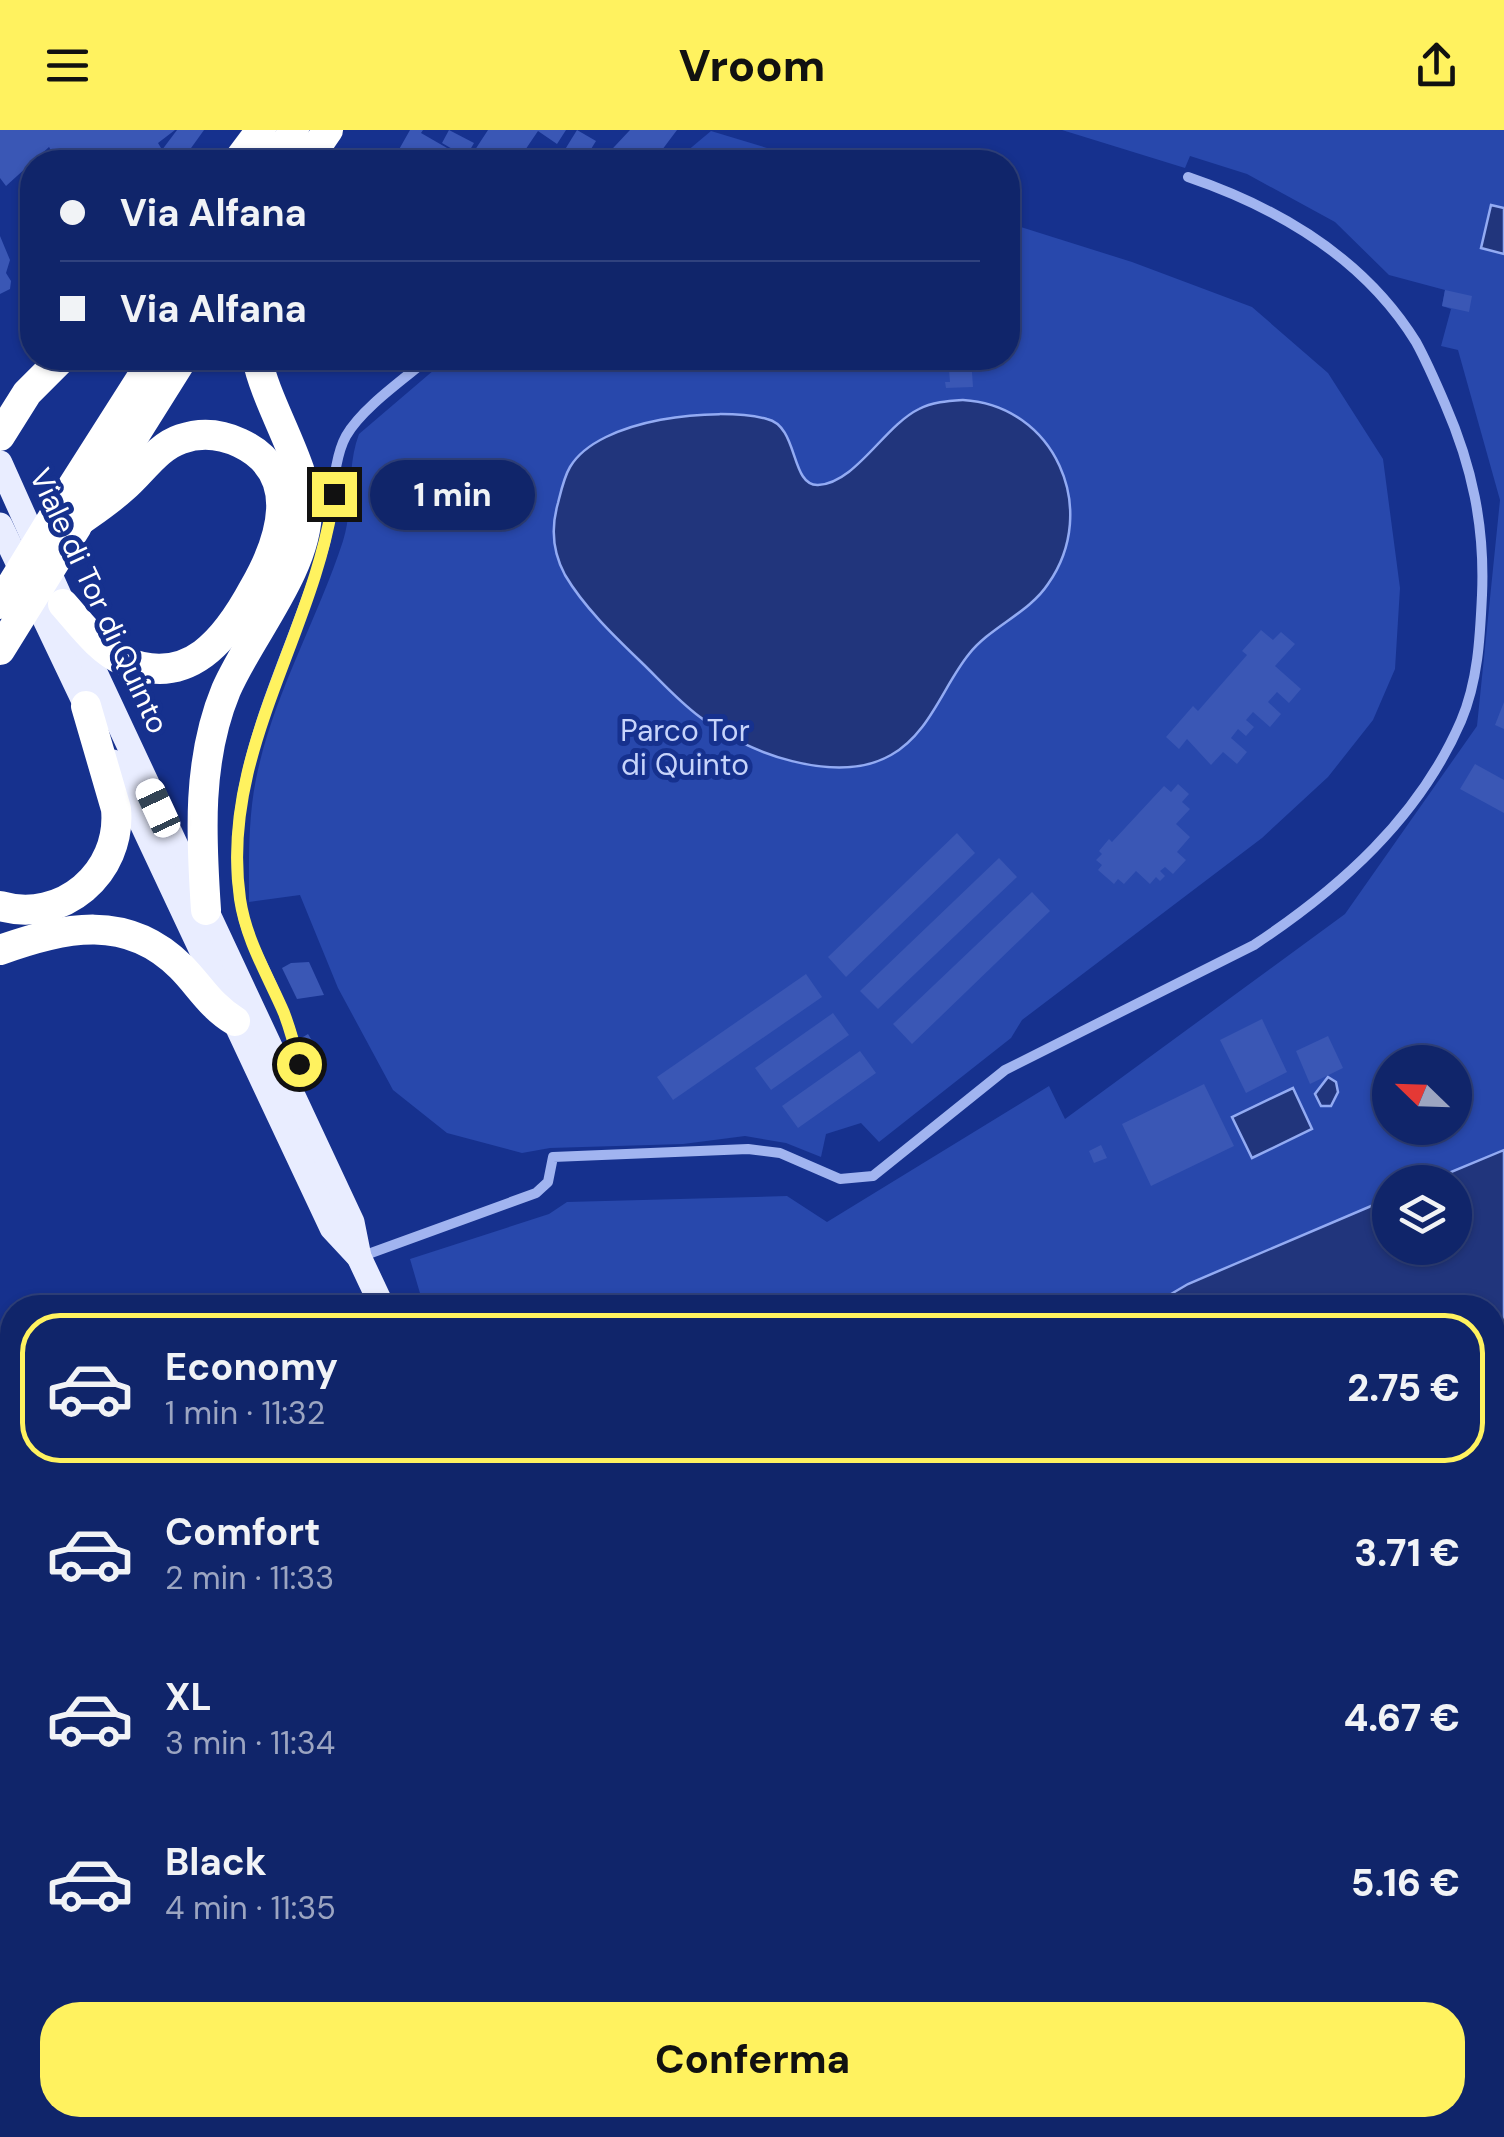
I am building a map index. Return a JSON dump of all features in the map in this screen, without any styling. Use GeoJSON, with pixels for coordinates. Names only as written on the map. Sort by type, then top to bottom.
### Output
{"type":"FeatureCollection","features":[{"type":"Feature","properties":{"kind":"highway"},"geometry":{"type":"LineString","coordinates":[[0,436],[14,394],[46,370]]}},
{"type":"Feature","properties":{"kind":"highway"},"geometry":{"type":"LineString","coordinates":[[0,650],[148,370]]}},
{"type":"Feature","properties":{"kind":"highway"},"geometry":{"type":"LineString","coordinates":[[0,604],[74,516],[175,370]]}},
{"type":"Feature","properties":{"kind":"highway"},"geometry":{"type":"LineString","coordinates":[[206,910],[202,820],[215,724],[234,673],[296,559],[307,516],[304,487],[259,370]]}},
{"type":"Feature","properties":{"kind":"highway"},"geometry":{"type":"LineString","coordinates":[[63,604],[106,650],[126,662],[158,669],[188,662],[218,643],[250,596],[278,539],[282,502],[272,471],[251,448],[230,438],[203,434],[170,444],[123,488],[74,516]]}},
{"type":"Feature","properties":{"kind":"highway"},"geometry":{"type":"LineString","coordinates":[[0,906],[34,910],[61,904],[90,882],[108,856],[117,824],[116,808],[86,706]]}},
{"type":"Feature","properties":{"kind":"highway"},"geometry":{"type":"LineString","coordinates":[[0,950],[76,930],[128,933],[169,956],[212,1006],[249,1026]]}},
{"type":"Feature","properties":{"kind":"main road","name":"Viale di Tor di Quinto"},"geometry":{"type":"LineString","coordinates":[[0,462],[206,910],[332,1228],[359,1258]]}},
{"type":"Feature","properties":{"kind":"main road","name":"Viale di Tor di Quinto"},"geometry":{"type":"LineString","coordinates":[[0,525],[86,706],[249,1026],[291,1088],[352,1222],[359,1258],[377,1295]]}},
{"type":"Feature","properties":{"kind":"street"},"geometry":{"type":"LineString","coordinates":[[359,1258],[536,1193],[548,1182],[552,1157],[748,1148],[780,1153],[840,1179],[873,1176],[1006,1070],[1276,931],[1352,870],[1410,808],[1460,722],[1476,668],[1483,554],[1469,467],[1419,347],[1377,292],[1327,246],[1294,224],[1245,198],[1188,178]]}},
{"type":"Feature","properties":{"kind":"street"},"geometry":{"type":"LineString","coordinates":[[291,1088],[299,1076],[299,1062],[240,903],[238,840],[245,778],[272,686],[324,547],[343,441],[360,419],[415,370]]}},
{"type":"Feature","properties":{"kind":"street"},"geometry":{"type":"LineString","coordinates":[[249,1026],[274,1021],[278,1000]]}},
{"type":"Feature","properties":{"kind":"green space"},"geometry":{"type":"Polygon","coordinates":[[[1062,130],[1504,130],[1504,1150],[1468,1165],[1372,1165],[1372,1206],[1169,1295],[420,1295],[410,1259],[549,1214],[567,1202],[787,1196],[827,1222],[1049,1086],[1065,1119],[1345,914],[1477,726],[1500,500],[1458,350],[1441,346],[1451,309],[1442,306],[1445,290],[1389,275],[1335,222],[1247,174],[1190,156],[1185,168],[1062,130]]]}},
{"type":"Feature","properties":{"kind":"green space"},"geometry":{"type":"Polygon","coordinates":[[[711,131],[774,150],[688,150],[711,131]]]}},
{"type":"Feature","properties":{"kind":"green space","name":"Parco Tor di Quinto"},"geometry":{"type":"Polygon","coordinates":[[[1020,227],[1132,262],[1252,307],[1328,373],[1383,459],[1400,588],[1395,669],[1373,720],[1328,777],[1262,838],[1022,1020],[1011,1038],[879,1142],[861,1123],[826,1134],[821,1157],[786,1143],[745,1136],[683,1144],[550,1148],[522,1153],[447,1133],[393,1090],[338,988],[300,895],[249,902],[250,825],[256,779],[273,718],[343,541],[359,434],[434,370],[1020,370],[1020,227]]]}},
{"type":"Feature","properties":{"kind":"shaded area"},"geometry":{"type":"Polygon","coordinates":[[[1491,205],[1504,208],[1504,254],[1481,248],[1491,205]]]}},
{"type":"Feature","properties":{"kind":"shaded area"},"geometry":{"type":"Polygon","coordinates":[[[963,400],[995,406],[1022,420],[1044,441],[1060,466],[1068,494],[1070,524],[1063,555],[1048,584],[1031,603],[978,644],[926,722],[891,755],[869,764],[819,766],[766,753],[719,730],[684,704],[609,631],[561,566],[554,530],[564,480],[585,450],[606,437],[632,427],[690,416],[745,415],[767,419],[785,432],[803,476],[818,485],[845,475],[919,409],[963,400]]]}},
{"type":"Feature","properties":{"kind":"shaded area"},"geometry":{"type":"Polygon","coordinates":[[[1328,1077],[1336,1082],[1338,1092],[1331,1106],[1321,1106],[1315,1094],[1328,1077]]]}},
{"type":"Feature","properties":{"kind":"shaded area"},"geometry":{"type":"Polygon","coordinates":[[[1293,1088],[1312,1129],[1252,1158],[1232,1117],[1293,1088]]]}},
{"type":"Feature","properties":{"kind":"shaded area"},"geometry":{"type":"Polygon","coordinates":[[[1504,1150],[1504,1295],[1169,1295],[1372,1206],[1372,1265],[1472,1265],[1472,1165],[1468,1165],[1504,1150]]]}},
{"type":"Feature","properties":{"kind":"building"},"geometry":{"type":"Polygon","coordinates":[[[0,130],[175,130],[158,143],[159,150],[20,150],[20,173],[6,186],[0,178],[0,130]]]}},
{"type":"Feature","properties":{"kind":"building"},"geometry":{"type":"Polygon","coordinates":[[[177,130],[204,130],[190,150],[162,150],[177,130]]]}},
{"type":"Feature","properties":{"kind":"building"},"geometry":{"type":"Polygon","coordinates":[[[410,130],[423,130],[421,133],[451,150],[399,150],[410,130]]]}},
{"type":"Feature","properties":{"kind":"building"},"geometry":{"type":"Polygon","coordinates":[[[449,130],[474,143],[470,150],[454,150],[442,143],[449,130]]]}},
{"type":"Feature","properties":{"kind":"building"},"geometry":{"type":"Polygon","coordinates":[[[488,130],[566,130],[557,144],[538,131],[525,150],[475,150],[488,130]]]}},
{"type":"Feature","properties":{"kind":"building"},"geometry":{"type":"Polygon","coordinates":[[[577,130],[596,141],[590,150],[565,150],[577,130]]]}},
{"type":"Feature","properties":{"kind":"building"},"geometry":{"type":"Polygon","coordinates":[[[630,130],[677,130],[662,150],[611,150],[630,130]]]}},
{"type":"Feature","properties":{"kind":"building"},"geometry":{"type":"Polygon","coordinates":[[[0,236],[10,260],[6,273],[11,281],[10,289],[0,294],[0,236]]]}},
{"type":"Feature","properties":{"kind":"building"},"geometry":{"type":"Polygon","coordinates":[[[1445,290],[1472,296],[1469,312],[1442,306],[1445,290]]]}},
{"type":"Feature","properties":{"kind":"building"},"geometry":{"type":"Polygon","coordinates":[[[949,370],[972,370],[973,387],[946,388],[945,382],[950,382],[949,370]]]}},
{"type":"Feature","properties":{"kind":"building"},"geometry":{"type":"Polygon","coordinates":[[[1261,630],[1273,640],[1281,632],[1295,644],[1275,666],[1301,689],[1289,703],[1277,692],[1268,702],[1281,714],[1270,727],[1253,712],[1246,720],[1254,727],[1246,736],[1238,729],[1231,738],[1247,752],[1237,764],[1223,752],[1211,765],[1187,739],[1179,749],[1166,737],[1193,706],[1198,711],[1247,655],[1242,651],[1261,630]]]}},
{"type":"Feature","properties":{"kind":"building"},"geometry":{"type":"Polygon","coordinates":[[[1504,702],[1504,729],[1495,725],[1504,702]]]}},
{"type":"Feature","properties":{"kind":"building"},"geometry":{"type":"Polygon","coordinates":[[[1475,764],[1504,780],[1504,813],[1460,789],[1475,764]]]}},
{"type":"Feature","properties":{"kind":"building"},"geometry":{"type":"Polygon","coordinates":[[[1178,784],[1189,794],[1182,802],[1190,809],[1176,824],[1190,837],[1177,852],[1186,860],[1173,874],[1165,867],[1160,871],[1165,876],[1160,881],[1156,877],[1150,884],[1136,871],[1124,884],[1118,879],[1114,884],[1098,870],[1102,865],[1096,860],[1102,854],[1099,851],[1164,786],[1171,792],[1178,784]]]}},
{"type":"Feature","properties":{"kind":"building"},"geometry":{"type":"Polygon","coordinates":[[[957,833],[975,853],[846,977],[828,957],[957,833]]]}},
{"type":"Feature","properties":{"kind":"building"},"geometry":{"type":"Polygon","coordinates":[[[999,858],[1017,877],[878,1009],[860,991],[999,858]]]}},
{"type":"Feature","properties":{"kind":"building"},"geometry":{"type":"Polygon","coordinates":[[[1032,892],[1050,911],[912,1044],[893,1024],[1032,892]]]}},
{"type":"Feature","properties":{"kind":"building"},"geometry":{"type":"Polygon","coordinates":[[[309,962],[324,995],[297,999],[282,968],[309,962]]]}},
{"type":"Feature","properties":{"kind":"building"},"geometry":{"type":"Polygon","coordinates":[[[806,974],[822,997],[673,1100],[657,1077],[806,974]]]}},
{"type":"Feature","properties":{"kind":"building"},"geometry":{"type":"Polygon","coordinates":[[[833,1013],[849,1035],[771,1090],[755,1068],[833,1013]]]}},
{"type":"Feature","properties":{"kind":"building"},"geometry":{"type":"Polygon","coordinates":[[[1262,1019],[1287,1072],[1246,1093],[1220,1040],[1262,1019]]]}},
{"type":"Feature","properties":{"kind":"building"},"geometry":{"type":"Polygon","coordinates":[[[308,1034],[314,1044],[303,1050],[298,1040],[308,1034]]]}},
{"type":"Feature","properties":{"kind":"building"},"geometry":{"type":"Polygon","coordinates":[[[1328,1036],[1343,1068],[1310,1084],[1296,1051],[1328,1036]]]}},
{"type":"Feature","properties":{"kind":"building"},"geometry":{"type":"Polygon","coordinates":[[[860,1051],[876,1073],[798,1128],[782,1106],[860,1051]]]}},
{"type":"Feature","properties":{"kind":"building"},"geometry":{"type":"Polygon","coordinates":[[[1204,1084],[1234,1146],[1151,1186],[1122,1124],[1204,1084]]]}},
{"type":"Feature","properties":{"kind":"building"},"geometry":{"type":"Polygon","coordinates":[[[1101,1145],[1107,1158],[1094,1163],[1089,1151],[1101,1145]]]}},
{"type":"Feature","properties":{"kind":"route"},"geometry":{"type":"LineString","coordinates":[[299,1064],[285,1016],[242,914],[237,861],[239,816],[254,745],[318,564],[334,494]]}}]}
